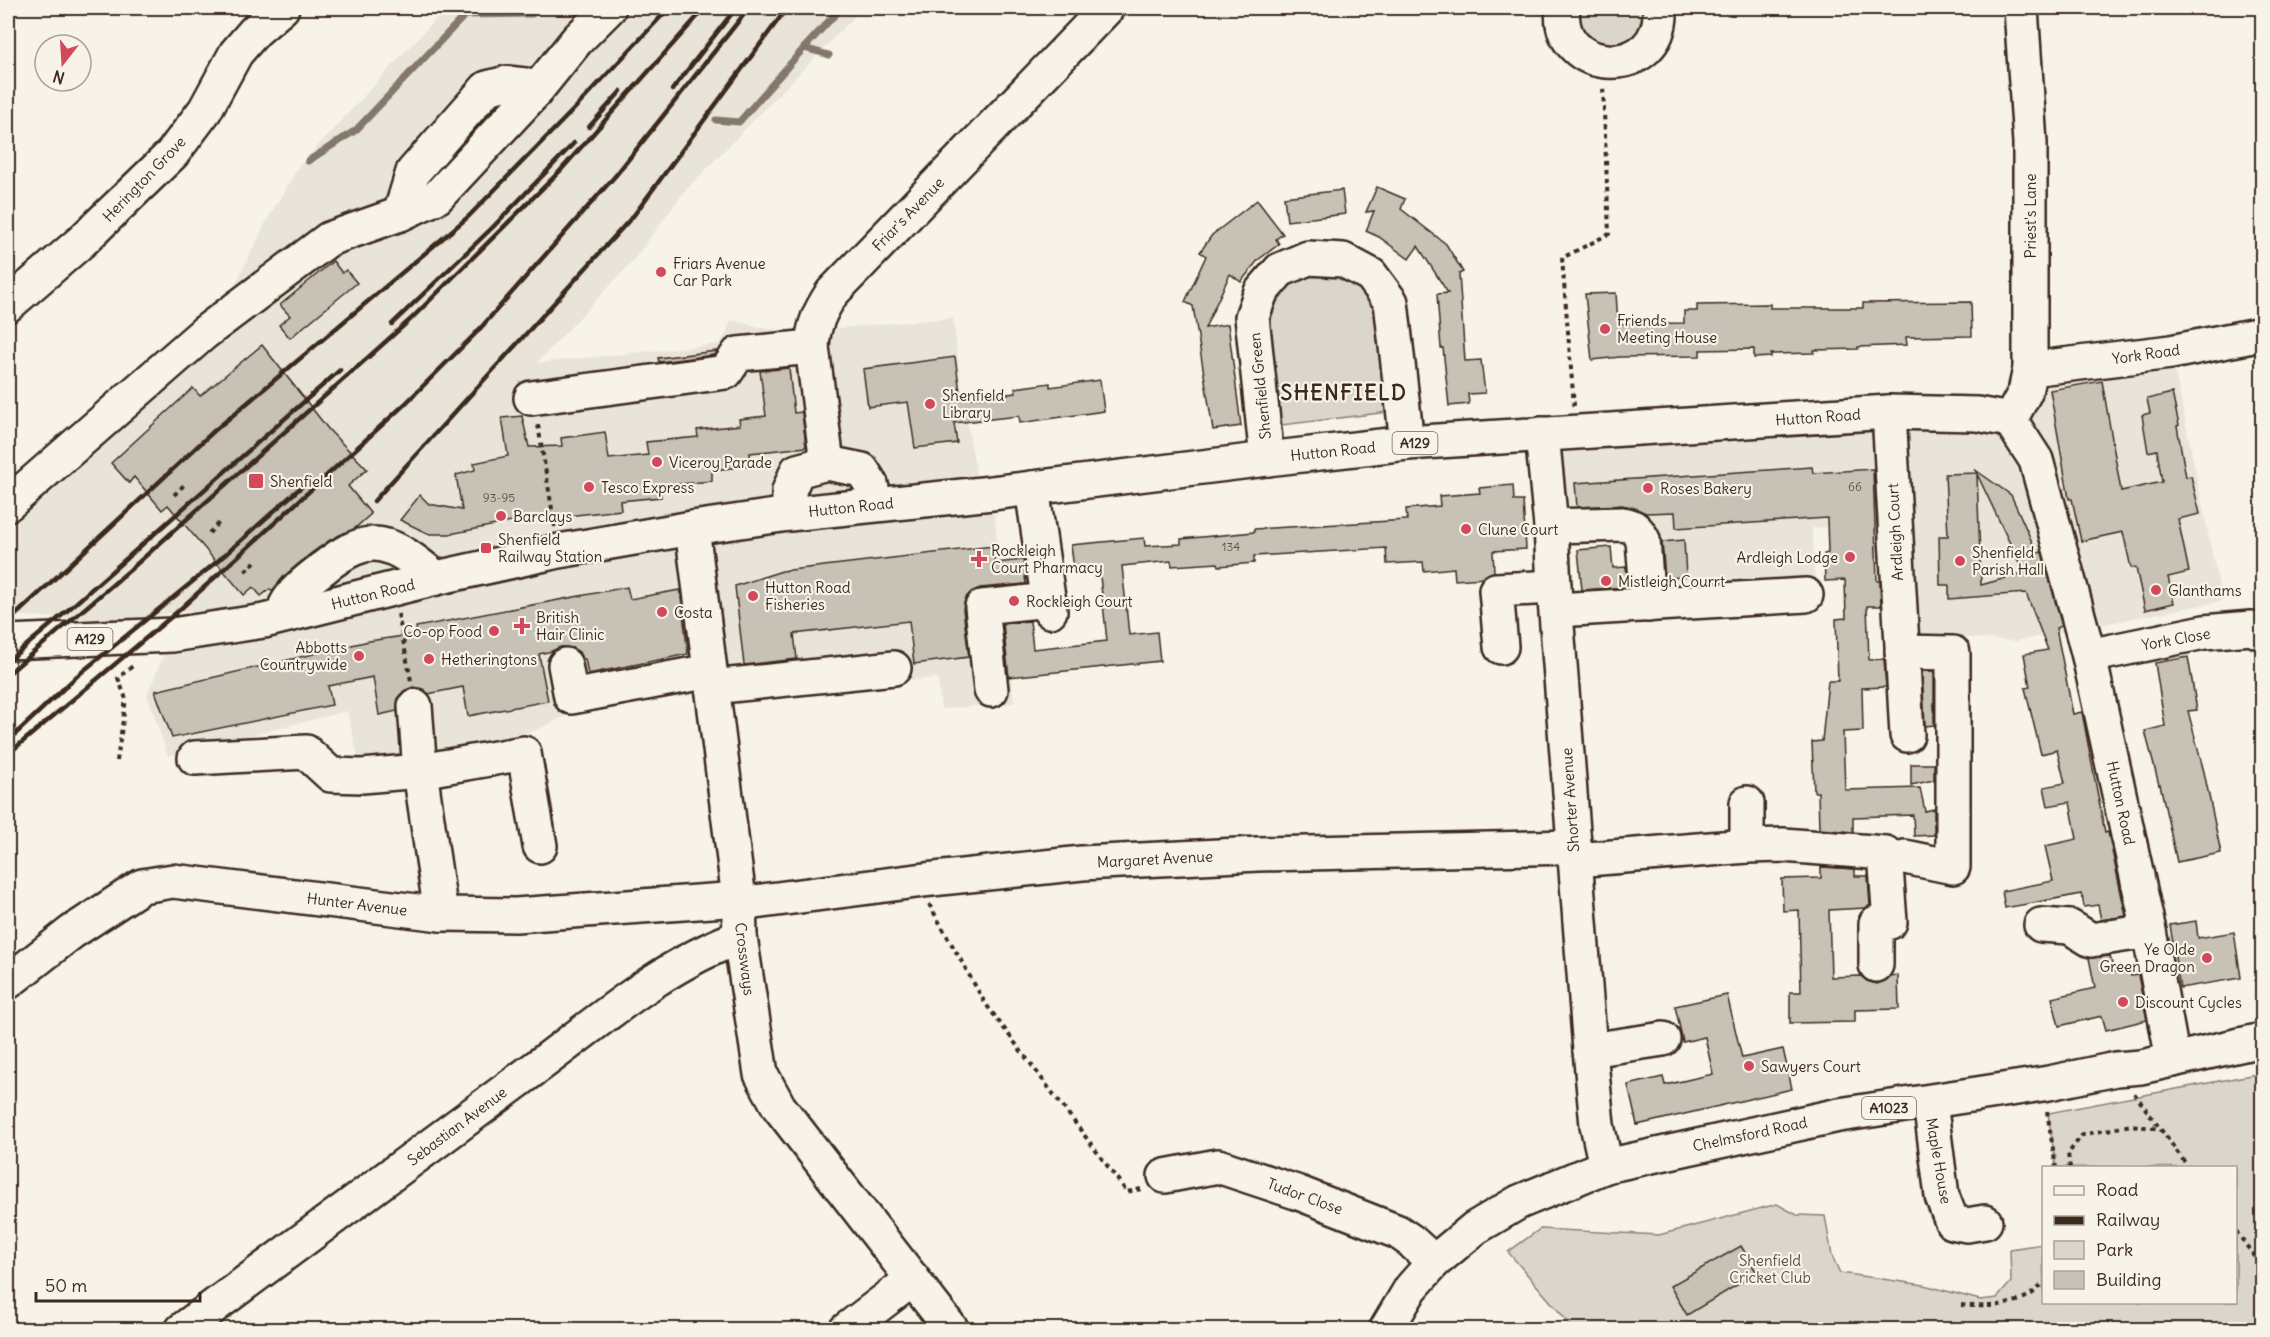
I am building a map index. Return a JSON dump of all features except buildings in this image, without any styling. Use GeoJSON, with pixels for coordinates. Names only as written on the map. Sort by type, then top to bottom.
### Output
{"type":"FeatureCollection","features":[{"type":"Feature","properties":{"kind":"street","name":"Herington Grove"},"geometry":{"type":"LineString","coordinates":[[8,305],[82,241],[172,154],[206,110],[236,53],[255,31],[282,8]]}},
{"type":"Feature","properties":{"kind":"street"},"geometry":{"type":"LineString","coordinates":[[8,504],[204,333],[329,239],[400,214],[437,197],[535,92],[578,40],[609,8]]}},
{"type":"Feature","properties":{"kind":"street","name":"Friar's Avenue"},"geometry":{"type":"LineString","coordinates":[[827,463],[812,346],[813,330],[820,310],[832,294],[1107,8]]}},
{"type":"Feature","properties":{"kind":"street"},"geometry":{"type":"LineString","coordinates":[[1563,8],[1564,25],[1569,38],[1577,49],[1602,62],[1618,62],[1634,58],[1647,48],[1656,35],[1661,20],[1660,8]]}},
{"type":"Feature","properties":{"kind":"street","name":"Priest's Lane"},"geometry":{"type":"LineString","coordinates":[[2010,420],[2025,392],[2030,369],[2030,143],[2021,8]]}},
{"type":"Feature","properties":{"kind":"street","name":"Shenfield Green"},"geometry":{"type":"LineString","coordinates":[[1268,459],[1252,317],[1261,292],[1280,270],[1308,258],[1343,260],[1371,275],[1391,302],[1407,443]]}},
{"type":"Feature","properties":{"kind":"street","name":"York Road"},"geometry":{"type":"LineString","coordinates":[[2030,369],[2171,352],[2262,334]]}},
{"type":"Feature","properties":{"kind":"street"},"geometry":{"type":"LineString","coordinates":[[531,398],[726,372],[738,354],[812,346]]}},
{"type":"Feature","properties":{"kind":"street","name":"Hutton Road"},"geometry":{"type":"LineString","coordinates":[[8,642],[172,635],[394,590],[436,578],[559,551],[789,514],[978,495],[1407,443],[1889,412],[1977,414],[2010,420],[2036,460],[2089,656],[2149,931],[2173,1060]]}},
{"type":"Feature","properties":{"kind":"street","name":"Ardleigh Court"},"geometry":{"type":"LineString","coordinates":[[1889,412],[1907,735]]}},
{"type":"Feature","properties":{"kind":"street","name":"Shorter Avenue"},"geometry":{"type":"LineString","coordinates":[[1542,434],[1551,526],[1590,1050],[1597,1125],[1606,1166]]}},
{"type":"Feature","properties":{"kind":"street"},"geometry":{"type":"LineString","coordinates":[[789,514],[789,491],[797,471],[827,463],[862,470],[871,484],[875,504]]}},
{"type":"Feature","properties":{"kind":"street"},"geometry":{"type":"LineString","coordinates":[[991,690],[982,607],[1049,605],[1032,488]]}},
{"type":"Feature","properties":{"kind":"street"},"geometry":{"type":"LineString","coordinates":[[1551,526],[1622,524],[1630,525],[1639,531],[1643,540],[1648,604]]}},
{"type":"Feature","properties":{"kind":"street","name":"Crossways"},"geometry":{"type":"LineString","coordinates":[[692,528],[739,902],[741,937],[761,1074],[778,1107],[952,1329]]}},
{"type":"Feature","properties":{"kind":"street"},"geometry":{"type":"LineString","coordinates":[[275,613],[333,574],[407,554],[436,578]]}},
{"type":"Feature","properties":{"kind":"street"},"geometry":{"type":"LineString","coordinates":[[1501,647],[1496,590],[1555,598],[1648,604],[1806,595]]}},
{"type":"Feature","properties":{"kind":"street","name":"York Close"},"geometry":{"type":"LineString","coordinates":[[2089,656],[2204,632],[2251,628],[2262,633]]}},
{"type":"Feature","properties":{"kind":"street"},"geometry":{"type":"LineString","coordinates":[[1902,652],[1953,653],[1953,867],[1905,857]]}},
{"type":"Feature","properties":{"kind":"street"},"geometry":{"type":"LineString","coordinates":[[565,665],[571,697],[711,679],[894,668]]}},
{"type":"Feature","properties":{"kind":"street"},"geometry":{"type":"LineString","coordinates":[[416,706],[420,771],[441,914]]}},
{"type":"Feature","properties":{"kind":"street"},"geometry":{"type":"LineString","coordinates":[[195,758],[306,752],[331,775],[362,776],[420,771],[524,753],[540,846]]}},
{"type":"Feature","properties":{"kind":"street"},"geometry":{"type":"LineString","coordinates":[[1747,803],[1747,846]]}},
{"type":"Feature","properties":{"kind":"street"},"geometry":{"type":"LineString","coordinates":[[1575,853],[1783,845],[1885,853],[1890,922],[1876,923],[1876,964]]}},
{"type":"Feature","properties":{"kind":"street","name":"Margaret Avenue"},"geometry":{"type":"LineString","coordinates":[[739,902],[1082,863],[1211,856],[1575,853]]}},
{"type":"Feature","properties":{"kind":"street","name":"Hunter Avenue"},"geometry":{"type":"LineString","coordinates":[[8,982],[72,932],[142,886],[173,881],[441,914],[516,915],[739,902]]}},
{"type":"Feature","properties":{"kind":"street"},"geometry":{"type":"LineString","coordinates":[[2041,925],[2070,927],[2091,940],[2149,931]]}},
{"type":"Feature","properties":{"kind":"street","name":"Sebastian Avenue"},"geometry":{"type":"LineString","coordinates":[[182,1329],[667,972],[712,947],[741,937]]}},
{"type":"Feature","properties":{"kind":"street"},"geometry":{"type":"LineString","coordinates":[[1590,1050],[1663,1039]]}},
{"type":"Feature","properties":{"kind":"street","name":"A1023"},"geometry":{"type":"LineString","coordinates":[[2173,1060],[2262,1040]]}},
{"type":"Feature","properties":{"kind":"street","name":"Chelmsford Road"},"geometry":{"type":"LineString","coordinates":[[1386,1329],[1411,1288],[1434,1262],[1475,1228],[1519,1202],[1606,1166],[1839,1114],[2049,1083],[2173,1060]]}},
{"type":"Feature","properties":{"kind":"street","name":"Maple House"},"geometry":{"type":"LineString","coordinates":[[1930,1102],[1942,1196],[1952,1222],[1967,1225],[1985,1222]]}},
{"type":"Feature","properties":{"kind":"street","name":"Tudor Close"},"geometry":{"type":"LineString","coordinates":[[1165,1176],[1218,1166],[1299,1193],[1398,1232],[1412,1241],[1434,1262]]}},
{"type":"Feature","properties":{"kind":"street"},"geometry":{"type":"LineString","coordinates":[[846,1329],[913,1279]]}},
{"type":"Feature","properties":{"kind":"path"},"geometry":{"type":"LineString","coordinates":[[1576,431],[1562,258],[1609,234],[1602,62]]}},
{"type":"Feature","properties":{"kind":"path"},"geometry":{"type":"LineString","coordinates":[[531,398],[542,441],[559,551]]}},
{"type":"Feature","properties":{"kind":"path"},"geometry":{"type":"LineString","coordinates":[[174,495],[184,485]]}},
{"type":"Feature","properties":{"kind":"path"},"geometry":{"type":"LineString","coordinates":[[209,533],[220,522]]}},
{"type":"Feature","properties":{"kind":"path"},"geometry":{"type":"LineString","coordinates":[[245,571],[256,560]]}},
{"type":"Feature","properties":{"kind":"path"},"geometry":{"type":"LineString","coordinates":[[394,590],[416,706]]}},
{"type":"Feature","properties":{"kind":"path"},"geometry":{"type":"LineString","coordinates":[[117,761],[126,699],[118,678]]}},
{"type":"Feature","properties":{"kind":"path"},"geometry":{"type":"LineString","coordinates":[[924,880],[930,908],[985,1003],[1127,1192],[1161,1185],[1165,1176]]}},
{"type":"Feature","properties":{"kind":"path"},"geometry":{"type":"LineString","coordinates":[[2116,1069],[2188,1166]]}},
{"type":"Feature","properties":{"kind":"path"},"geometry":{"type":"LineString","coordinates":[[2049,1083],[2046,1110],[2056,1166]]}},
{"type":"Feature","properties":{"kind":"path"},"geometry":{"type":"LineString","coordinates":[[2070,1166],[2068,1154],[2082,1135],[2131,1125],[2161,1130]]}},
{"type":"Feature","properties":{"kind":"path"},"geometry":{"type":"LineString","coordinates":[[2237,1234],[2262,1267]]}},
{"type":"Feature","properties":{"kind":"path"},"geometry":{"type":"LineString","coordinates":[[1960,1305],[1977,1307],[2007,1304],[2037,1291],[2042,1284]]}},
{"type":"Feature","properties":{"kind":"shaded area"},"geometry":{"type":"Polygon","coordinates":[[[446,8],[863,8],[685,191],[632,262],[537,363],[720,344],[731,320],[768,329],[813,330],[953,318],[978,495],[992,493],[1014,703],[941,709],[938,678],[654,699],[573,712],[537,730],[451,749],[429,760],[361,770],[347,711],[168,756],[147,695],[172,635],[436,578],[423,547],[427,563],[274,600],[205,611],[110,620],[8,615],[8,493],[228,299],[266,222],[299,166],[446,8]]]}},
{"type":"Feature","properties":{"kind":"shaded area"},"geometry":{"type":"Polygon","coordinates":[[[2171,352],[2222,601],[2016,641],[1911,634],[1907,523],[1812,528],[1815,583],[1640,592],[1635,541],[1552,547],[1542,434],[2010,420],[2030,369],[2171,352]]]}},
{"type":"Feature","properties":{"kind":"green space"},"geometry":{"type":"Polygon","coordinates":[[[1571,8],[1652,8],[1641,42],[1593,50],[1571,8]]]}},
{"type":"Feature","properties":{"kind":"green space"},"geometry":{"type":"Polygon","coordinates":[[[1309,264],[1373,285],[1396,411],[1274,426],[1262,337],[1280,280],[1309,264]]]}},
{"type":"Feature","properties":{"kind":"green space","name":"Shenfield Cricket Club"},"geometry":{"type":"Polygon","coordinates":[[[2262,1073],[2262,1329],[1574,1329],[1508,1252],[1540,1229],[1659,1235],[1777,1204],[1797,1215],[1825,1216],[1832,1256],[1840,1273],[1924,1285],[1980,1300],[1997,1298],[2011,1282],[2010,1249],[2042,1244],[2042,1304],[2237,1304],[2237,1166],[2056,1166],[2048,1113],[2262,1073]]]}},
{"type":"Feature","properties":{"kind":"waterway"},"geometry":{"type":"LineString","coordinates":[[804,48],[841,8]]}},
{"type":"Feature","properties":{"kind":"waterway"},"geometry":{"type":"LineString","coordinates":[[308,161],[356,130],[465,15],[532,14]]}},
{"type":"Feature","properties":{"kind":"waterway"},"geometry":{"type":"LineString","coordinates":[[716,120],[739,122],[804,48],[829,55]]}},
{"type":"Feature","properties":{"kind":"railway"},"geometry":{"type":"LineString","coordinates":[[8,622],[214,431],[468,217],[669,8]]}},
{"type":"Feature","properties":{"kind":"railway"},"geometry":{"type":"LineString","coordinates":[[8,674],[131,569],[411,319],[560,171],[705,8]]}},
{"type":"Feature","properties":{"kind":"railway"},"geometry":{"type":"LineString","coordinates":[[672,90],[736,8]]}},
{"type":"Feature","properties":{"kind":"railway"},"geometry":{"type":"LineString","coordinates":[[8,754],[177,612],[405,404],[477,332],[616,175],[749,8]]}},
{"type":"Feature","properties":{"kind":"railway"},"geometry":{"type":"LineString","coordinates":[[374,501],[634,215],[787,8]]}},
{"type":"Feature","properties":{"kind":"railway"},"geometry":{"type":"LineString","coordinates":[[589,127],[621,91]]}},
{"type":"Feature","properties":{"kind":"railway"},"geometry":{"type":"LineString","coordinates":[[392,324],[493,227],[574,143]]}},
{"type":"Feature","properties":{"kind":"railway"},"geometry":{"type":"LineString","coordinates":[[8,661],[340,370]]}},
{"type":"Feature","properties":{"kind":"railway"},"geometry":{"type":"LineString","coordinates":[[8,741],[77,676],[219,560],[309,480]]}},
{"type":"Feature","properties":{"kind":"place","name":"Friars Avenue Car Park"},"geometry":{"type":"Point","coordinates":[661,272]}},
{"type":"Feature","properties":{"kind":"place","name":"Friends Meeting House"},"geometry":{"type":"Point","coordinates":[1605,329]}},
{"type":"Feature","properties":{"kind":"place","name":"Shenfield Library"},"geometry":{"type":"Point","coordinates":[930,404]}},
{"type":"Feature","properties":{"kind":"place","name":"Viceroy Parade"},"geometry":{"type":"Point","coordinates":[657,462]}},
{"type":"Feature","properties":{"kind":"place","name":"Shenfield"},"geometry":{"type":"Point","coordinates":[256,481]}},
{"type":"Feature","properties":{"kind":"place","name":"Tesco Express"},"geometry":{"type":"Point","coordinates":[589,487]}},
{"type":"Feature","properties":{"kind":"place","name":"Roses Bakery"},"geometry":{"type":"Point","coordinates":[1648,488]}},
{"type":"Feature","properties":{"kind":"place","name":"Barclays"},"geometry":{"type":"Point","coordinates":[501,516]}},
{"type":"Feature","properties":{"kind":"place","name":"Clune Court"},"geometry":{"type":"Point","coordinates":[1466,529]}},
{"type":"Feature","properties":{"kind":"place","name":"Shenfield Railway Station"},"geometry":{"type":"Point","coordinates":[486,548]}},
{"type":"Feature","properties":{"kind":"place","name":"Ardleigh Lodge"},"geometry":{"type":"Point","coordinates":[1850,557]}},
{"type":"Feature","properties":{"kind":"place","name":"Rockleigh Court Pharmacy"},"geometry":{"type":"Point","coordinates":[979,559]}},
{"type":"Feature","properties":{"kind":"place","name":"Shenfield Parish Hall"},"geometry":{"type":"Point","coordinates":[1960,561]}},
{"type":"Feature","properties":{"kind":"place","name":"Mistleigh Courrt"},"geometry":{"type":"Point","coordinates":[1606,581]}},
{"type":"Feature","properties":{"kind":"place","name":"Glanthams"},"geometry":{"type":"Point","coordinates":[2156,590]}},
{"type":"Feature","properties":{"kind":"place","name":"Hutton Road Fisheries"},"geometry":{"type":"Point","coordinates":[753,596]}},
{"type":"Feature","properties":{"kind":"place","name":"Rockleigh Court"},"geometry":{"type":"Point","coordinates":[1014,601]}},
{"type":"Feature","properties":{"kind":"place","name":"Costa"},"geometry":{"type":"Point","coordinates":[662,612]}},
{"type":"Feature","properties":{"kind":"place","name":"British Hair Clinic"},"geometry":{"type":"Point","coordinates":[522,626]}},
{"type":"Feature","properties":{"kind":"place","name":"Co-op Food"},"geometry":{"type":"Point","coordinates":[494,631]}},
{"type":"Feature","properties":{"kind":"place","name":"Abbotts Countrywide"},"geometry":{"type":"Point","coordinates":[359,656]}},
{"type":"Feature","properties":{"kind":"place","name":"Hetheringtons"},"geometry":{"type":"Point","coordinates":[429,659]}},
{"type":"Feature","properties":{"kind":"place","name":"Ye Olde Green Dragon"},"geometry":{"type":"Point","coordinates":[2207,958]}},
{"type":"Feature","properties":{"kind":"place","name":"Discount Cycles"},"geometry":{"type":"Point","coordinates":[2123,1002]}},
{"type":"Feature","properties":{"kind":"place","name":"Sawyers Court"},"geometry":{"type":"Point","coordinates":[1749,1066]}},
{"type":"Feature","properties":{"kind":"district","name":"SHENFIELD"},"geometry":{"type":"Point","coordinates":[1344,392]}}]}
